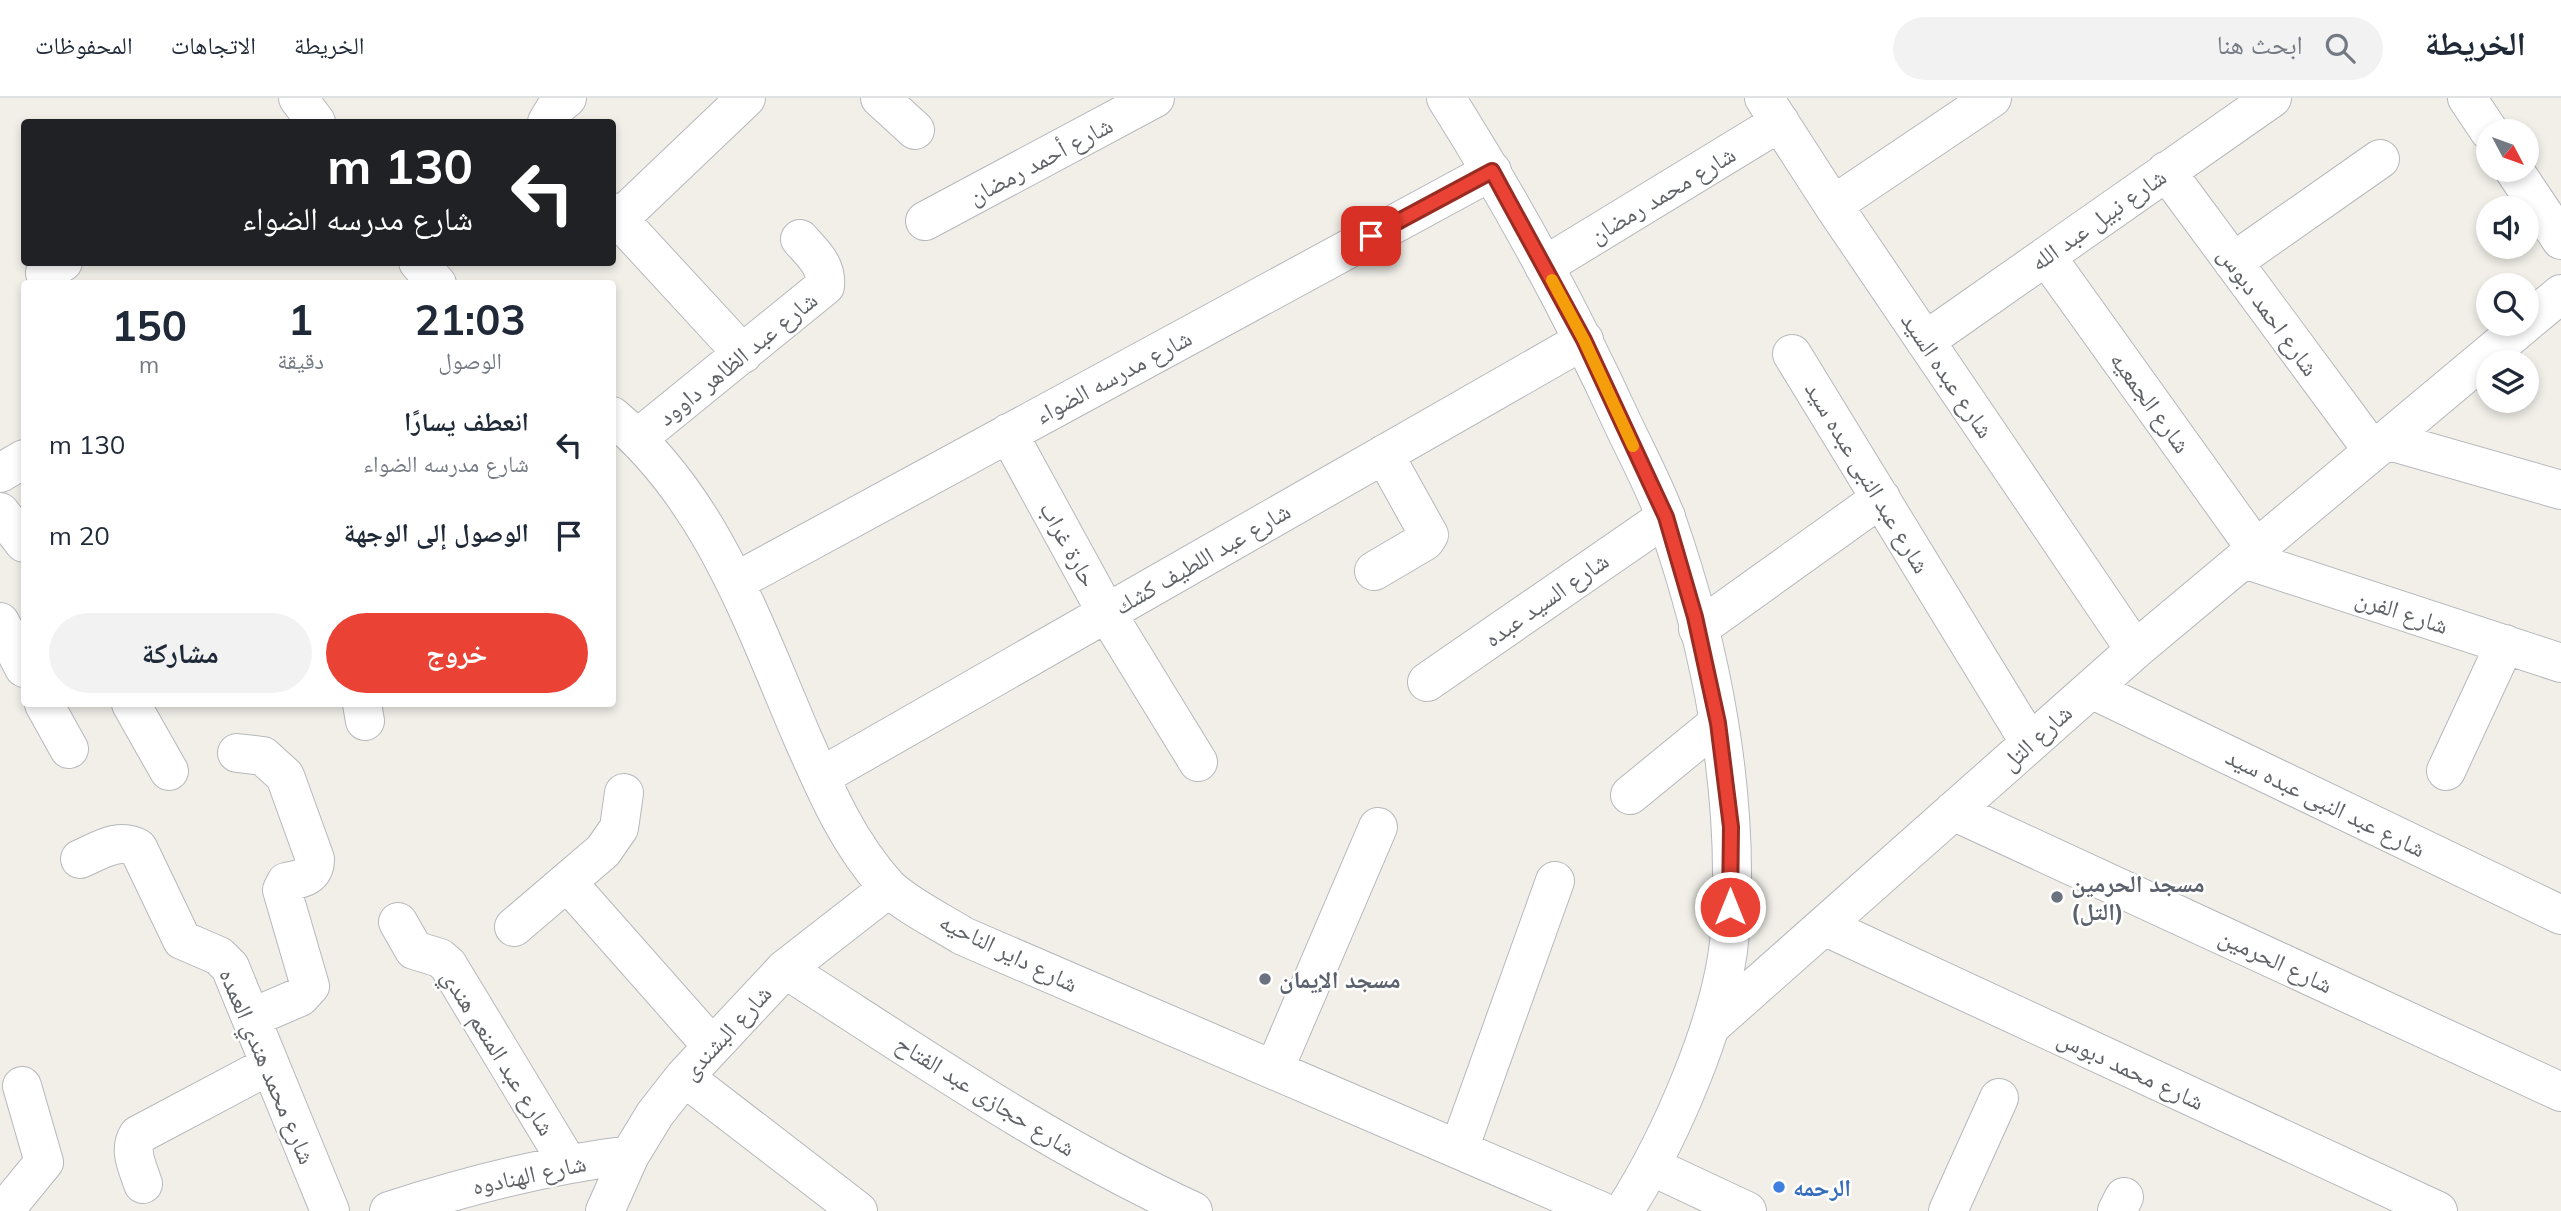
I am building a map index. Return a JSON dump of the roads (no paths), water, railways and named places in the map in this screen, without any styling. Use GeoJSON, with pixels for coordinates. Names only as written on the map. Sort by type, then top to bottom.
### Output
{"type":"FeatureCollection","features":[{"type":"Feature","properties":{"kind":"street"},"geometry":{"type":"LineString","coordinates":[[549,119],[556,107],[567,98]]}},
{"type":"Feature","properties":{"kind":"street"},"geometry":{"type":"LineString","coordinates":[[743,354],[616,216],[746,98]]}},
{"type":"Feature","properties":{"kind":"street"},"geometry":{"type":"LineString","coordinates":[[880,98],[915,130]]}},
{"type":"Feature","properties":{"kind":"street","name":"شارع أحمد رمضان"},"geometry":{"type":"LineString","coordinates":[[925,221],[1155,98]]}},
{"type":"Feature","properties":{"kind":"street"},"geometry":{"type":"LineString","coordinates":[[1446,98],[1492,171],[1584,340],[1666,517],[1698,629],[1718,723],[1731,827],[1730,934],[1711,1026]]}},
{"type":"Feature","properties":{"kind":"street"},"geometry":{"type":"LineString","coordinates":[[1833,205],[1992,98]]}},
{"type":"Feature","properties":{"kind":"street","name":"شارع نبيل عبد الله"},"geometry":{"type":"LineString","coordinates":[[1925,341],[2272,98]]}},
{"type":"Feature","properties":{"kind":"street"},"geometry":{"type":"LineString","coordinates":[[2467,98],[2481,119]]}},
{"type":"Feature","properties":{"kind":"street","name":"شارع عبده السيد"},"geometry":{"type":"LineString","coordinates":[[1772,110],[1833,205],[2135,650]]}},
{"type":"Feature","properties":{"kind":"street","name":"شارع محمد رمضان"},"geometry":{"type":"LineString","coordinates":[[1544,266],[1772,110]]}},
{"type":"Feature","properties":{"kind":"street"},"geometry":{"type":"LineString","coordinates":[[2232,261],[2380,159]]}},
{"type":"Feature","properties":{"kind":"street","name":"شارع مدرسه الضواء"},"geometry":{"type":"LineString","coordinates":[[735,582],[1492,171]]}},
{"type":"Feature","properties":{"kind":"street","name":"شارع احمد دبوس"},"geometry":{"type":"LineString","coordinates":[[2166,171],[2232,261],[2379,445]]}},
{"type":"Feature","properties":{"kind":"street"},"geometry":{"type":"LineString","coordinates":[[2522,182],[2561,240]]}},
{"type":"Feature","properties":{"kind":"street","name":"شارع عبد الظاهر داوود"},"geometry":{"type":"LineString","coordinates":[[625,427],[743,354],[825,286],[826,274],[821,263],[800,239]]}},
{"type":"Feature","properties":{"kind":"street","name":"شارع الجمعيه"},"geometry":{"type":"LineString","coordinates":[[2046,256],[2250,554]]}},
{"type":"Feature","properties":{"kind":"street"},"geometry":{"type":"LineString","coordinates":[[421,266],[434,280]]}},
{"type":"Feature","properties":{"kind":"street","name":"شارع التل"},"geometry":{"type":"LineString","coordinates":[[2539,312],[2561,294]]}},
{"type":"Feature","properties":{"kind":"street","name":"شارع التل"},"geometry":{"type":"LineString","coordinates":[[1624,1211],[1653,1167],[1711,1026],[2135,650],[2510,336]]}},
{"type":"Feature","properties":{"kind":"street","name":"شارع عبد اللطيف كشك"},"geometry":{"type":"LineString","coordinates":[[820,777],[1584,340]]}},
{"type":"Feature","properties":{"kind":"street","name":"شارع عبد النبى عبده سيد"},"geometry":{"type":"LineString","coordinates":[[1793,354],[2030,743]]}},
{"type":"Feature","properties":{"kind":"street","name":"شارع داير الناحيه"},"geometry":{"type":"LineString","coordinates":[[625,427],[677,482],[709,530],[735,582],[848,836],[889,888],[963,936],[1601,1211]]}},
{"type":"Feature","properties":{"kind":"street","name":"حارة غراب"},"geometry":{"type":"LineString","coordinates":[[1007,433],[1106,612],[1198,762]]}},
{"type":"Feature","properties":{"kind":"street"},"geometry":{"type":"LineString","coordinates":[[2379,445],[2561,490]]}},
{"type":"Feature","properties":{"kind":"street"},"geometry":{"type":"LineString","coordinates":[[1374,571],[1425,541],[1429,535],[1384,454]]}},
{"type":"Feature","properties":{"kind":"street"},"geometry":{"type":"LineString","coordinates":[[0,473],[21,461]]}},
{"type":"Feature","properties":{"kind":"street"},"geometry":{"type":"LineString","coordinates":[[1698,629],[1881,498]]}},
{"type":"Feature","properties":{"kind":"street"},"geometry":{"type":"LineString","coordinates":[[0,512],[21,539]]}},
{"type":"Feature","properties":{"kind":"street","name":"شارع السيد عبده"},"geometry":{"type":"LineString","coordinates":[[1427,682],[1666,517]]}},
{"type":"Feature","properties":{"kind":"street","name":"شارع الفرن"},"geometry":{"type":"LineString","coordinates":[[2250,554],[2561,663]]}},
{"type":"Feature","properties":{"kind":"street"},"geometry":{"type":"LineString","coordinates":[[0,622],[21,662]]}},
{"type":"Feature","properties":{"kind":"street"},"geometry":{"type":"LineString","coordinates":[[2446,771],[2505,644]]}},
{"type":"Feature","properties":{"kind":"street","name":"شارع عبد النبى عبده سيد"},"geometry":{"type":"LineString","coordinates":[[2091,689],[2561,915]]}},
{"type":"Feature","properties":{"kind":"street"},"geometry":{"type":"LineString","coordinates":[[46,707],[69,749]]}},
{"type":"Feature","properties":{"kind":"street"},"geometry":{"type":"LineString","coordinates":[[133,707],[169,771]]}},
{"type":"Feature","properties":{"kind":"street"},"geometry":{"type":"LineString","coordinates":[[1630,795],[1718,723]]}},
{"type":"Feature","properties":{"kind":"street"},"geometry":{"type":"LineString","coordinates":[[237,753],[263,756],[285,776],[315,859],[312,873],[306,878],[286,882],[282,890],[310,986],[300,998],[251,1018]]}},
{"type":"Feature","properties":{"kind":"street"},"geometry":{"type":"LineString","coordinates":[[514,927],[603,850],[619,828],[624,793]]}},
{"type":"Feature","properties":{"kind":"street","name":"شارع الحرمين"},"geometry":{"type":"LineString","coordinates":[[1953,811],[2561,1092]]}},
{"type":"Feature","properties":{"kind":"street"},"geometry":{"type":"LineString","coordinates":[[1274,1070],[1378,827]]}},
{"type":"Feature","properties":{"kind":"street","name":"شارع محمد هندي العمده"},"geometry":{"type":"LineString","coordinates":[[80,859],[116,844],[128,843],[138,848],[182,940],[219,956],[230,967],[268,1066],[330,1211]]}},
{"type":"Feature","properties":{"kind":"street"},"geometry":{"type":"LineString","coordinates":[[1459,1149],[1555,881]]}},
{"type":"Feature","properties":{"kind":"street"},"geometry":{"type":"LineString","coordinates":[[567,882],[712,1046]]}},
{"type":"Feature","properties":{"kind":"street","name":"شارع البشندى"},"geometry":{"type":"LineString","coordinates":[[605,1211],[630,1155],[655,1114],[684,1077],[785,969],[889,888]]}},
{"type":"Feature","properties":{"kind":"street","name":"شارع عبد المنعم هندي"},"geometry":{"type":"LineString","coordinates":[[398,922],[414,950],[440,958],[448,965],[567,1163]]}},
{"type":"Feature","properties":{"kind":"street","name":"شارع محمد دبوس"},"geometry":{"type":"LineString","coordinates":[[1824,926],[2438,1211]]}},
{"type":"Feature","properties":{"kind":"street","name":"شارع حجازى عبد الفتاح"},"geometry":{"type":"LineString","coordinates":[[785,969],[1047,1135],[1096,1164],[1193,1211]]}},
{"type":"Feature","properties":{"kind":"street"},"geometry":{"type":"LineString","coordinates":[[143,1184],[133,1152],[133,1142],[138,1135],[268,1066]]}},
{"type":"Feature","properties":{"kind":"street"},"geometry":{"type":"LineString","coordinates":[[684,1077],[858,1211]]}},
{"type":"Feature","properties":{"kind":"street"},"geometry":{"type":"LineString","coordinates":[[5,1211],[44,1162],[22,1086]]}},
{"type":"Feature","properties":{"kind":"street"},"geometry":{"type":"LineString","coordinates":[[1948,1211],[1999,1098]]}},
{"type":"Feature","properties":{"kind":"street","name":"شارع الهنادوه"},"geometry":{"type":"LineString","coordinates":[[389,1211],[447,1202],[567,1163],[630,1155]]}},
{"type":"Feature","properties":{"kind":"street"},"geometry":{"type":"LineString","coordinates":[[1653,1167],[1747,1211]]}},
{"type":"Feature","properties":{"kind":"place","name":"مسجد الحرمين (التل)"},"geometry":{"type":"Point","coordinates":[2057,897]}},
{"type":"Feature","properties":{"kind":"place","name":"مسجد الإيمان"},"geometry":{"type":"Point","coordinates":[1265,979]}},
{"type":"Feature","properties":{"kind":"place","name":"الرحمه"},"geometry":{"type":"Point","coordinates":[1779,1187]}}]}
